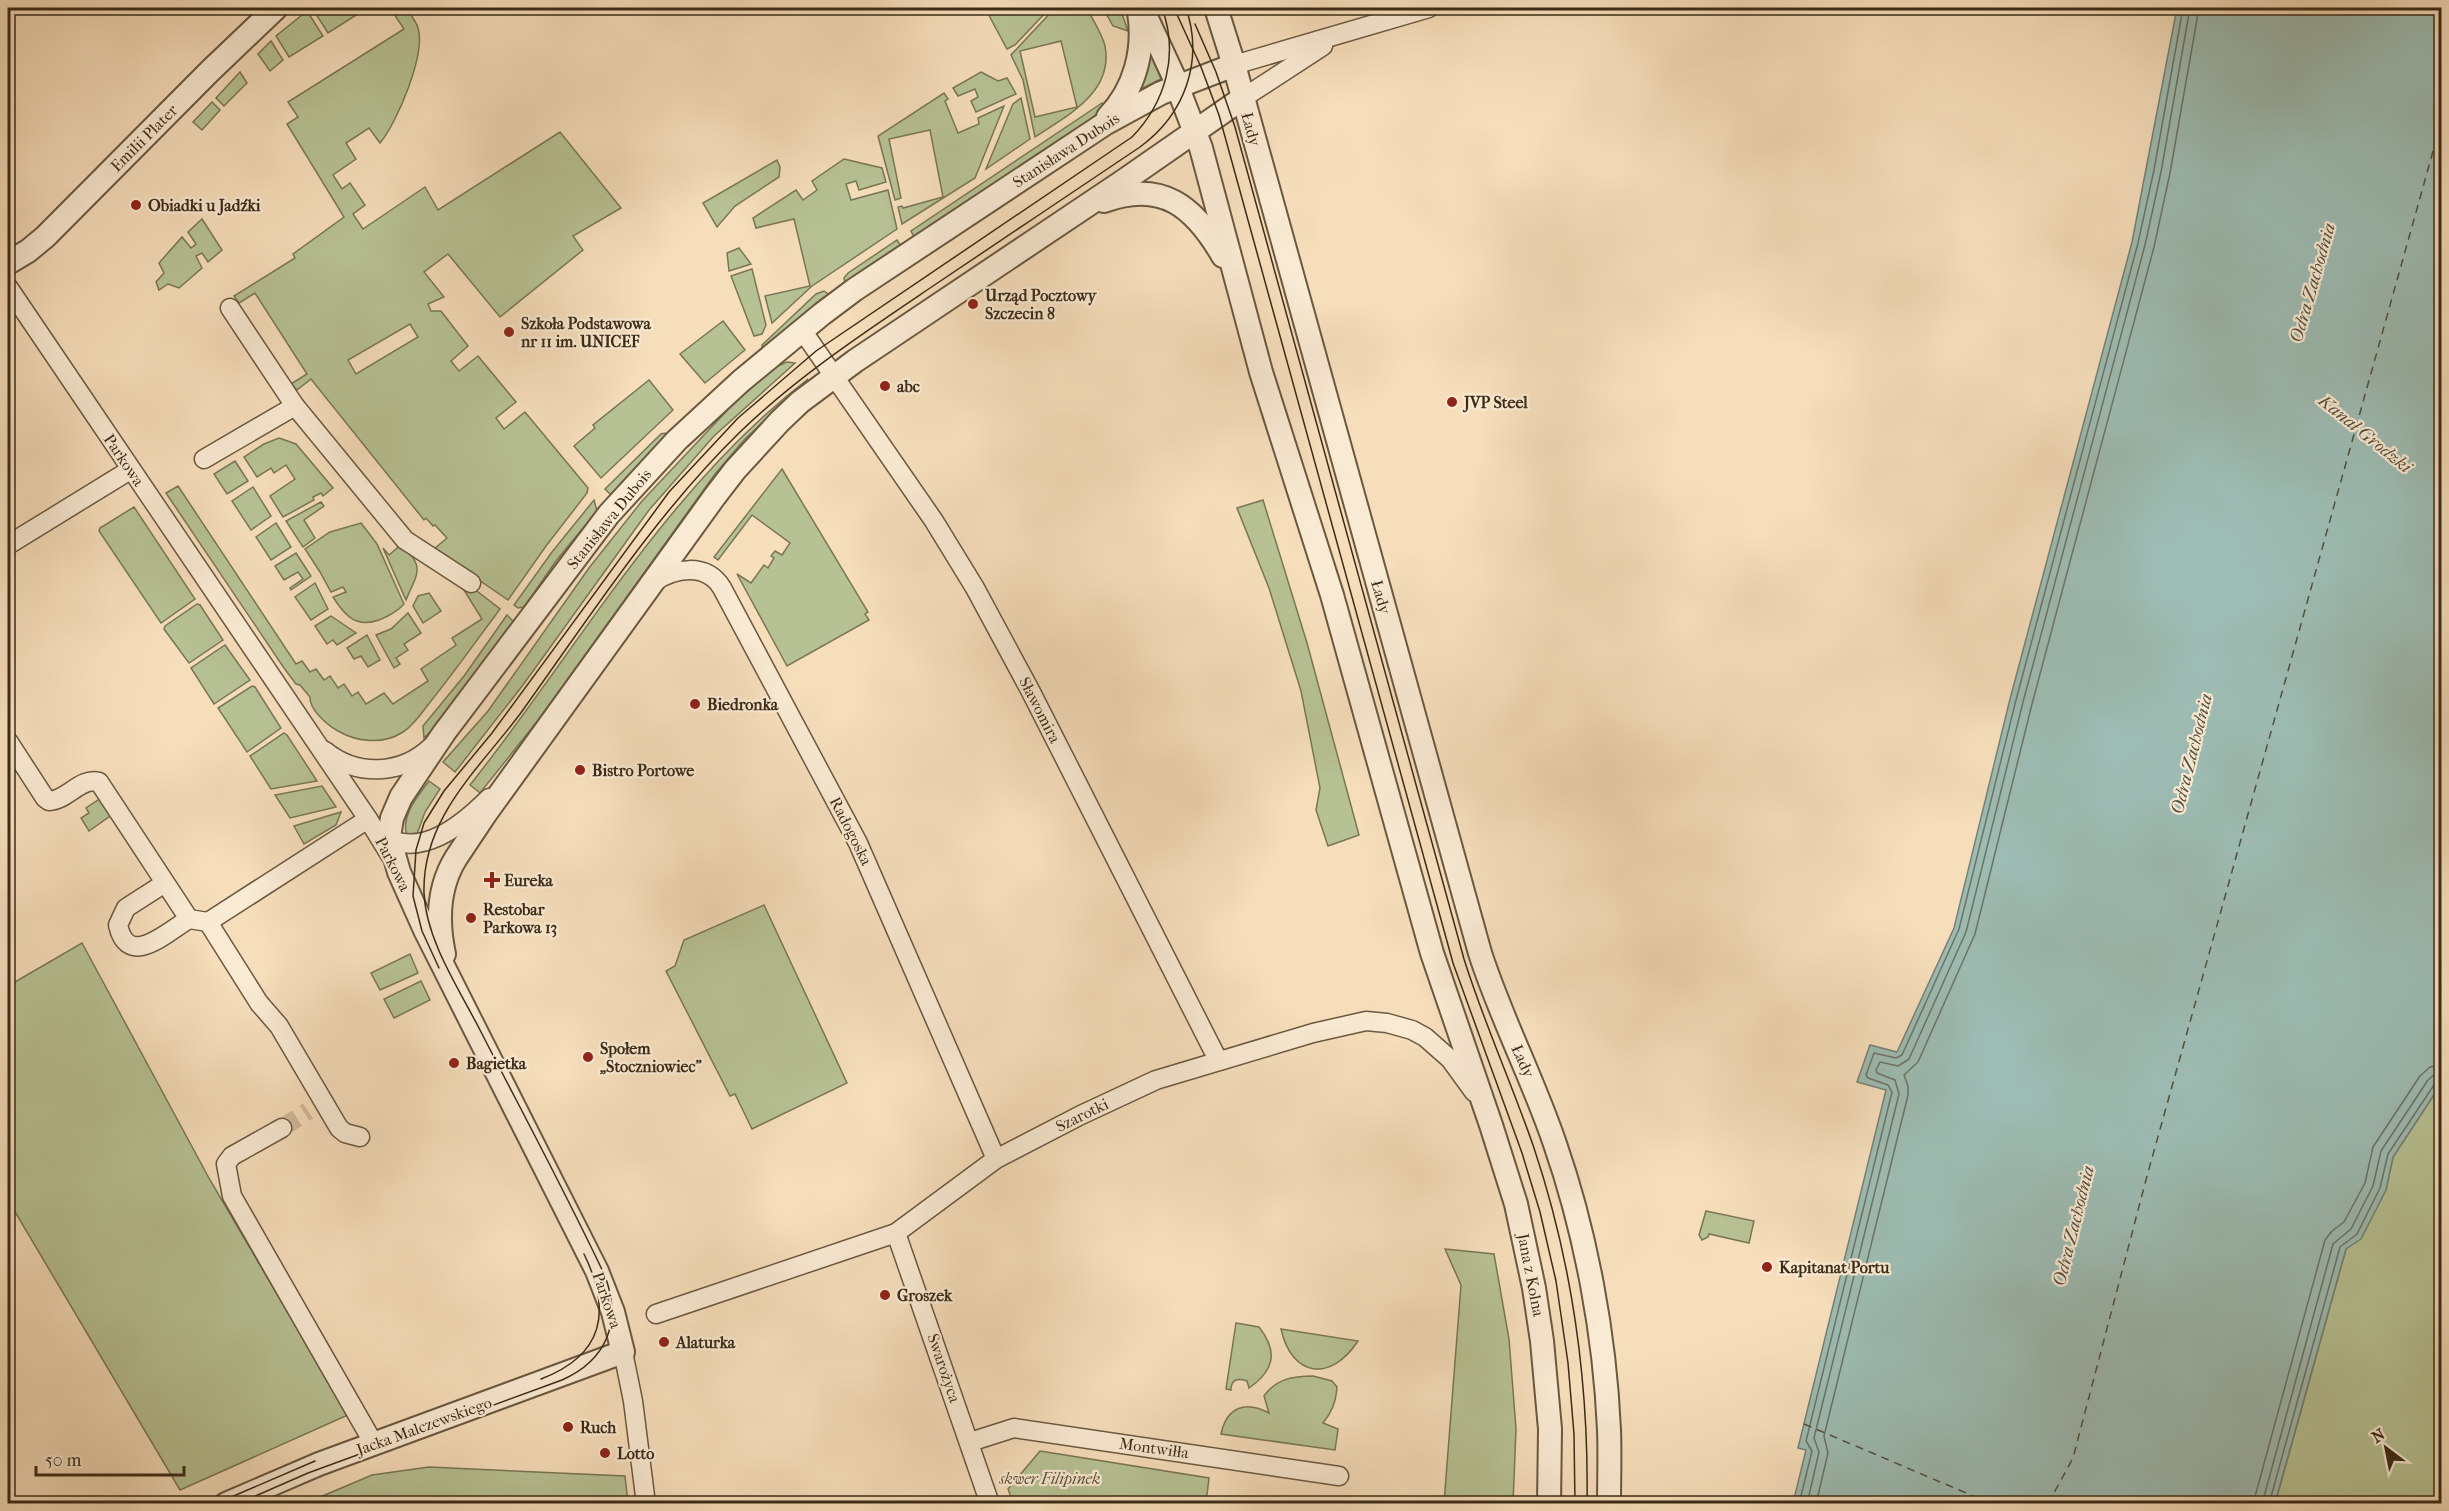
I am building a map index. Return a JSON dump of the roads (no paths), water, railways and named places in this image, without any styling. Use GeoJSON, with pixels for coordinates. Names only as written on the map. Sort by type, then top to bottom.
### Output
{"type":"FeatureCollection","features":[{"type":"Feature","properties":{"kind":"street","name":"Emilii Plater"},"geometry":{"type":"LineString","coordinates":[[8,263],[45,237],[276,8]]}},
{"type":"Feature","properties":{"kind":"street"},"geometry":{"type":"LineString","coordinates":[[1141,8],[1178,86],[1195,132],[1235,281]]}},
{"type":"Feature","properties":{"kind":"street"},"geometry":{"type":"LineString","coordinates":[[1091,133],[1116,107],[1131,82],[1140,50],[1141,8]]}},
{"type":"Feature","properties":{"kind":"street","name":"Łady"},"geometry":{"type":"LineString","coordinates":[[1215,8],[1234,65],[1480,953],[1498,1006],[1536,1091],[1566,1178],[1585,1252],[1597,1316],[1609,1430],[1609,1503]]}},
{"type":"Feature","properties":{"kind":"street","name":"Stanisława Dubois"},"geometry":{"type":"LineString","coordinates":[[399,872],[389,839],[392,818],[401,798],[444,733],[628,491],[715,404],[802,330],[864,284],[1133,107],[1178,86],[1234,65],[1429,8]]}},
{"type":"Feature","properties":{"kind":"street","name":"Stanisława Dubois"},"geometry":{"type":"LineString","coordinates":[[459,998],[447,967],[441,938],[440,907],[444,882],[456,858],[648,585],[715,496],[759,443],[800,402],[877,346],[1317,49],[1360,28]]}},
{"type":"Feature","properties":{"kind":"street"},"geometry":{"type":"LineString","coordinates":[[1070,217],[1096,204],[1124,195],[1154,195],[1170,199],[1186,208],[1203,226],[1218,248],[1235,281]]}},
{"type":"Feature","properties":{"kind":"street","name":"Jana z Kolna"},"geometry":{"type":"LineString","coordinates":[[1235,281],[1344,636],[1431,953],[1516,1204],[1539,1317],[1549,1419],[1550,1503]]}},
{"type":"Feature","properties":{"kind":"street","name":"Parkowa"},"geometry":{"type":"LineString","coordinates":[[8,287],[368,819],[399,872],[459,998],[597,1271],[613,1312],[623,1352],[633,1401],[646,1503]]}},
{"type":"Feature","properties":{"kind":"street"},"geometry":{"type":"LineString","coordinates":[[230,308],[295,406],[405,540],[471,583]]}},
{"type":"Feature","properties":{"kind":"street"},"geometry":{"type":"LineString","coordinates":[[802,330],[834,376]]}},
{"type":"Feature","properties":{"kind":"street","name":"Sławomira"},"geometry":{"type":"LineString","coordinates":[[834,376],[934,521],[975,588],[1031,692],[1218,1060]]}},
{"type":"Feature","properties":{"kind":"street"},"geometry":{"type":"LineString","coordinates":[[204,459],[295,406]]}},
{"type":"Feature","properties":{"kind":"street"},"geometry":{"type":"LineString","coordinates":[[8,545],[130,470]]}},
{"type":"Feature","properties":{"kind":"street","name":"Radogoska"},"geometry":{"type":"LineString","coordinates":[[648,585],[675,572],[702,572],[716,579],[858,843],[996,1159]]}},
{"type":"Feature","properties":{"kind":"street","name":"Stanisława Dubois"},"geometry":{"type":"LineString","coordinates":[[313,739],[335,759],[351,766],[371,770],[398,766],[414,760],[428,750],[444,733]]}},
{"type":"Feature","properties":{"kind":"street"},"geometry":{"type":"LineString","coordinates":[[8,741],[49,801],[59,799],[86,782],[99,782],[189,919]]}},
{"type":"Feature","properties":{"kind":"street","name":"Stanisława Dubois"},"geometry":{"type":"LineString","coordinates":[[368,819],[389,839],[404,845],[445,833],[480,808],[519,767]]}},
{"type":"Feature","properties":{"kind":"street"},"geometry":{"type":"LineString","coordinates":[[165,882],[126,908],[118,925],[123,940],[134,947],[144,947],[189,919],[208,922],[368,819]]}},
{"type":"Feature","properties":{"kind":"street"},"geometry":{"type":"LineString","coordinates":[[208,922],[259,1003],[279,1026],[315,1106],[345,1133],[360,1137]]}},
{"type":"Feature","properties":{"kind":"street","name":"Szarotki"},"geometry":{"type":"LineString","coordinates":[[656,1314],[896,1233],[996,1159],[1132,1091],[1218,1060],[1347,1024],[1366,1022],[1398,1025],[1425,1037],[1450,1059],[1468,1082],[1491,1125]]}},
{"type":"Feature","properties":{"kind":"street"},"geometry":{"type":"LineString","coordinates":[[282,1128],[232,1156],[226,1164],[232,1196],[374,1444]]}},
{"type":"Feature","properties":{"kind":"street","name":"Swarożyca"},"geometry":{"type":"LineString","coordinates":[[896,1233],[990,1503]]}},
{"type":"Feature","properties":{"kind":"street","name":"Jacka Malczewskiego"},"geometry":{"type":"LineString","coordinates":[[226,1503],[307,1469],[623,1352]]}},
{"type":"Feature","properties":{"kind":"street","name":"Montwiłła"},"geometry":{"type":"LineString","coordinates":[[970,1442],[1014,1428],[1339,1476]]}},
{"type":"Feature","properties":{"kind":"water"},"geometry":{"type":"Polygon","coordinates":[[[2177,8],[2441,8],[2441,1084],[2393,1157],[2386,1190],[2361,1239],[2346,1249],[2275,1503],[1793,1503],[1806,1450],[1798,1448],[1886,1090],[1857,1082],[1870,1045],[1897,1052],[1954,928],[2010,699],[2132,242],[2177,8]]]}},
{"type":"Feature","properties":{"kind":"tunnel"},"geometry":{"type":"LineString","coordinates":[[282,1128],[308,1111]]}},
{"type":"Feature","properties":{"kind":"tram line"},"geometry":{"type":"LineString","coordinates":[[439,968],[422,931],[413,896],[416,850],[424,823],[444,791],[492,733],[669,492],[738,418],[816,351],[1132,137],[1153,109],[1166,77],[1169,43],[1162,8]]}},
{"type":"Feature","properties":{"kind":"tram line"},"geometry":{"type":"LineString","coordinates":[[1174,8],[1201,67],[1219,115],[1453,963],[1522,1153],[1540,1212],[1556,1281],[1568,1363],[1574,1434],[1575,1504]]}},
{"type":"Feature","properties":{"kind":"tram line"},"geometry":{"type":"LineString","coordinates":[[237,1504],[308,1473],[562,1380],[590,1362],[600,1350],[611,1324],[612,1309],[605,1276],[445,964],[431,928],[424,893],[426,866],[432,841],[442,818],[471,775],[520,714],[651,532],[709,464],[740,432],[786,391],[835,354],[1156,134],[1169,119],[1187,85],[1193,47],[1186,8]]}},
{"type":"Feature","properties":{"kind":"tram line"},"geometry":{"type":"LineString","coordinates":[[1195,24],[1216,72],[1235,127],[1464,959],[1534,1148],[1559,1235],[1576,1323],[1581,1368],[1585,1413],[1587,1504]]}},
{"type":"Feature","properties":{"kind":"tram line"},"geometry":{"type":"LineString","coordinates":[[541,1379],[562,1369],[578,1357],[590,1344],[597,1329],[598,1294],[584,1254]]}},
{"type":"Feature","properties":{"kind":"tram line"},"geometry":{"type":"LineString","coordinates":[[215,1504],[315,1461]]}},
{"type":"Feature","properties":{"kind":"place","name":"Obiadki u Jadźki"},"geometry":{"type":"Point","coordinates":[136,205]}},
{"type":"Feature","properties":{"kind":"place","name":"Urząd Pocztowy Szczecin 8"},"geometry":{"type":"Point","coordinates":[973,304]}},
{"type":"Feature","properties":{"kind":"place","name":"Szkoła Podstawowa nr 11 im. UNICEF"},"geometry":{"type":"Point","coordinates":[509,332]}},
{"type":"Feature","properties":{"kind":"place","name":"abc"},"geometry":{"type":"Point","coordinates":[885,386]}},
{"type":"Feature","properties":{"kind":"place","name":"JVP Steel"},"geometry":{"type":"Point","coordinates":[1452,402]}},
{"type":"Feature","properties":{"kind":"place","name":"Biedronka"},"geometry":{"type":"Point","coordinates":[695,704]}},
{"type":"Feature","properties":{"kind":"place","name":"Bistro Portowe"},"geometry":{"type":"Point","coordinates":[580,770]}},
{"type":"Feature","properties":{"kind":"place","name":"Eureka"},"geometry":{"type":"Point","coordinates":[492,880]}},
{"type":"Feature","properties":{"kind":"place","name":"Restobar Parkowa 13"},"geometry":{"type":"Point","coordinates":[471,918]}},
{"type":"Feature","properties":{"kind":"place","name":"Społem „Stoczniowiec”"},"geometry":{"type":"Point","coordinates":[588,1057]}},
{"type":"Feature","properties":{"kind":"place","name":"Bagietka"},"geometry":{"type":"Point","coordinates":[454,1063]}},
{"type":"Feature","properties":{"kind":"place","name":"Kapitanat Portu"},"geometry":{"type":"Point","coordinates":[1767,1267]}},
{"type":"Feature","properties":{"kind":"place","name":"Groszek"},"geometry":{"type":"Point","coordinates":[885,1295]}},
{"type":"Feature","properties":{"kind":"place","name":"Alaturka"},"geometry":{"type":"Point","coordinates":[664,1342]}},
{"type":"Feature","properties":{"kind":"place","name":"Ruch"},"geometry":{"type":"Point","coordinates":[568,1427]}},
{"type":"Feature","properties":{"kind":"place","name":"Lotto"},"geometry":{"type":"Point","coordinates":[605,1453]}},
{"type":"Feature","properties":{"kind":"water label","name":"Odra Zachodnia"},"geometry":{"type":"Point","coordinates":[2313,283]}},
{"type":"Feature","properties":{"kind":"water label","name":"Kanał Grodzki"},"geometry":{"type":"Point","coordinates":[2365,434]}},
{"type":"Feature","properties":{"kind":"water label","name":"Odra Zachodnia"},"geometry":{"type":"Point","coordinates":[2192,754]}},
{"type":"Feature","properties":{"kind":"water label","name":"Odra Zachodnia"},"geometry":{"type":"Point","coordinates":[2074,1226]}},
{"type":"Feature","properties":{"kind":"park label","name":"skwer Filipinek"},"geometry":{"type":"Point","coordinates":[1050,1478]}}]}
